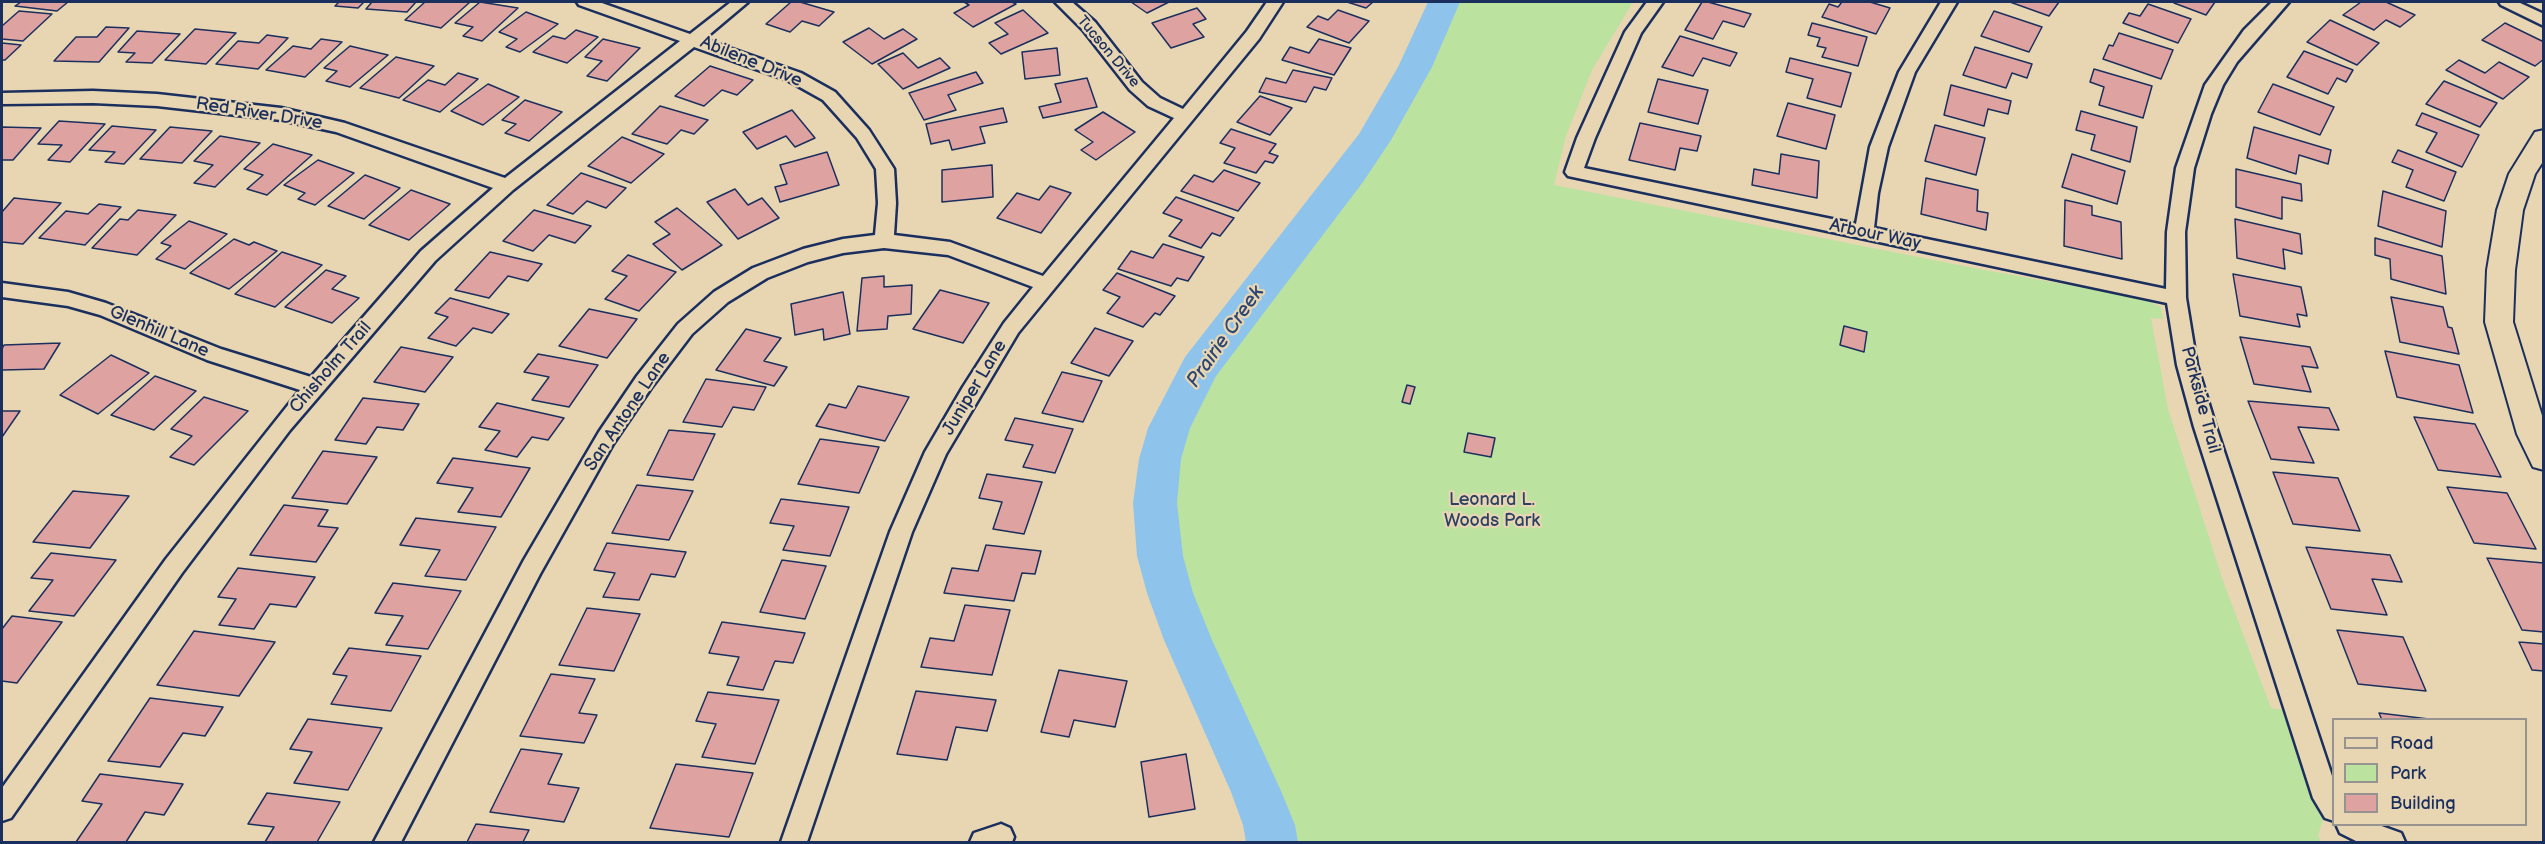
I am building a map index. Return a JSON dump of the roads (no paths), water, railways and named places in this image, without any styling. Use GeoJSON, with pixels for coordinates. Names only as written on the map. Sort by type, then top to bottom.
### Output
{"type":"FeatureCollection","features":[{"type":"Feature","properties":{"kind":"street","name":"Abilene Drive"},"geometry":{"type":"LineString","coordinates":[[585,2],[694,39],[795,77],[829,96],[862,134],[885,169],[887,203],[884,241]]}},
{"type":"Feature","properties":{"kind":"street","name":"Chisholm Trail"},"geometry":{"type":"LineString","coordinates":[[2,809],[174,566],[314,386],[428,256],[507,186],[740,2]]}},
{"type":"Feature","properties":{"kind":"street","name":"Tucson Drive"},"geometry":{"type":"LineString","coordinates":[[1063,2],[1089,26],[1136,86],[1154,102],[1186,117]]}},
{"type":"Feature","properties":{"kind":"street","name":"Juniper Lane"},"geometry":{"type":"LineString","coordinates":[[799,842],[901,532],[936,452],[1011,328],[1253,35],[1275,2]]}},
{"type":"Feature","properties":{"kind":"street","name":"Arbour Way"},"geometry":{"type":"LineString","coordinates":[[1655,2],[1633,32],[1586,138],[1574,172],[2176,298]]}},
{"type":"Feature","properties":{"kind":"street"},"geometry":{"type":"LineString","coordinates":[[1864,233],[1869,193],[1879,147],[1908,72],[1949,2]]}},
{"type":"Feature","properties":{"kind":"street","name":"Parkside Trail"},"geometry":{"type":"LineString","coordinates":[[2281,2],[2250,34],[2231,59],[2214,85],[2202,114],[2185,168],[2182,189],[2176,232],[2176,298],[2187,365],[2205,427],[2326,798],[2332,805]]}},
{"type":"Feature","properties":{"kind":"street"},"geometry":{"type":"LineString","coordinates":[[2507,2],[2544,21]]}},
{"type":"Feature","properties":{"kind":"street","name":"Red River Drive"},"geometry":{"type":"LineString","coordinates":[[2,98],[93,97],[157,100],[281,114],[348,130],[507,186]]}},
{"type":"Feature","properties":{"kind":"street"},"geometry":{"type":"LineString","coordinates":[[2544,138],[2522,174],[2510,210],[2501,270],[2499,321],[2532,434],[2544,458]]}},
{"type":"Feature","properties":{"kind":"street","name":"San Antone Lane"},"geometry":{"type":"LineString","coordinates":[[387,843],[532,567],[606,438],[644,382],[685,329],[720,297],[760,273],[803,256],[843,246],[884,241],[950,249],[1047,285]]}},
{"type":"Feature","properties":{"kind":"street","name":"Glenhill Lane"},"geometry":{"type":"LineString","coordinates":[[2,290],[68,299],[106,310],[214,356],[314,386]]}},
{"type":"Feature","properties":{"kind":"street"},"geometry":{"type":"LineString","coordinates":[[2355,826],[2376,838],[2392,843]]}},
{"type":"Feature","properties":{"kind":"waterway","name":"Prairie Creek"},"geometry":{"type":"LineString","coordinates":[[1272,842],[1269,825],[1256,791],[1188,640],[1170,593],[1160,556],[1155,503],[1160,459],[1169,428],[1199,368],[1373,140],[1415,67],[1444,2]]}},
{"type":"Feature","properties":{"kind":"park label","name":"Leonard L. Woods Park"},"geometry":{"type":"Point","coordinates":[1492,510]}}]}
